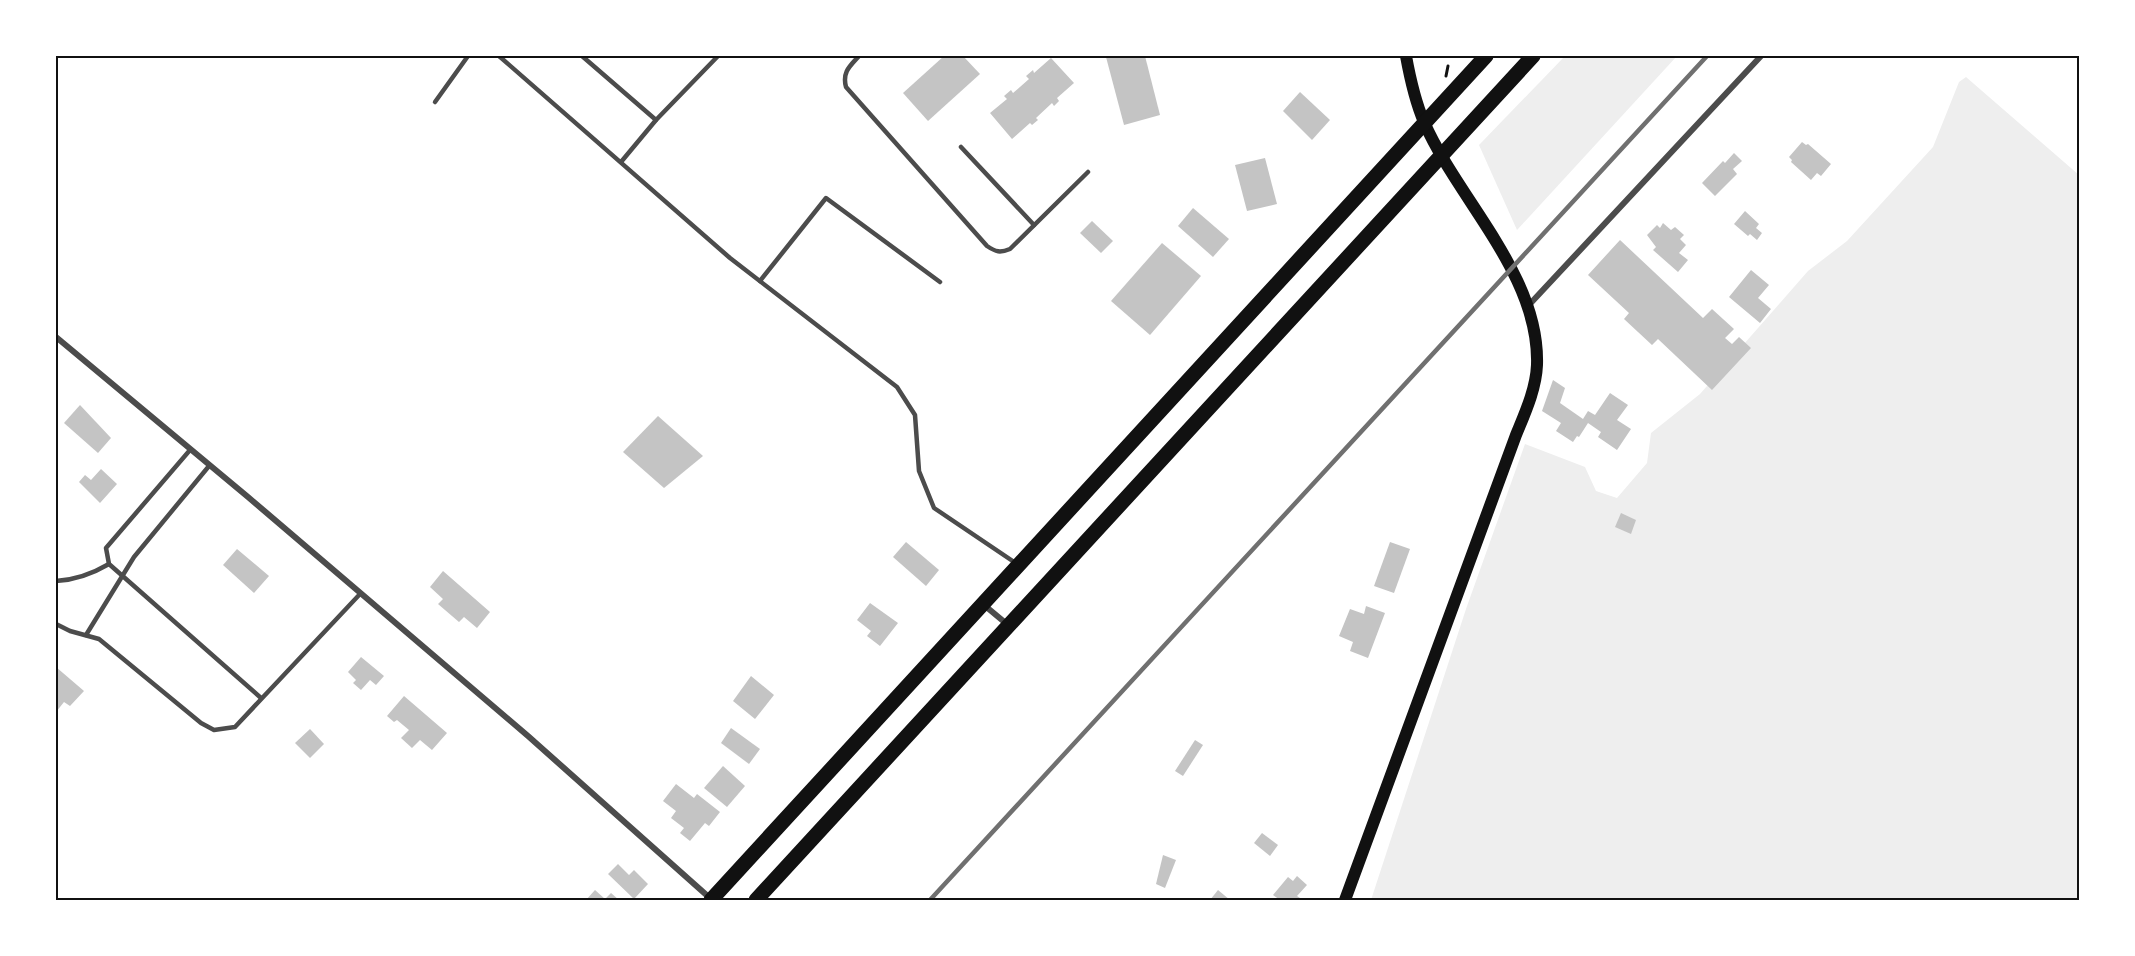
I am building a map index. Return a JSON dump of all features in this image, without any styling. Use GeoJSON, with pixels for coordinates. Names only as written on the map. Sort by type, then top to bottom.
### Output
{"type":"FeatureCollection","features":[{"type":"Feature","properties":{"kind":"main road"},"geometry":{"type":"LineString","coordinates":[[1345,900],[1533,389],[1537,367],[1537,344],[1527,307],[1510,268],[1424,123],[1413,92],[1406,56]]}},
{"type":"Feature","properties":{"kind":"main road"},"geometry":{"type":"LineString","coordinates":[[711,900],[1486,56]]}},
{"type":"Feature","properties":{"kind":"main road"},"geometry":{"type":"LineString","coordinates":[[756,900],[1533,56]]}},
{"type":"Feature","properties":{"kind":"street"},"geometry":{"type":"LineString","coordinates":[[1527,307],[1761,56]]}},
{"type":"Feature","properties":{"kind":"street"},"geometry":{"type":"LineString","coordinates":[[56,337],[537,744],[711,900]]}},
{"type":"Feature","properties":{"kind":"street"},"geometry":{"type":"LineString","coordinates":[[983,604],[1009,626]]}},
{"type":"Feature","properties":{"kind":"lane"},"geometry":{"type":"LineString","coordinates":[[435,102],[468,56]]}},
{"type":"Feature","properties":{"kind":"lane"},"geometry":{"type":"LineString","coordinates":[[499,56],[730,258],[897,387],[915,415],[920,471],[934,508],[1019,565]]}},
{"type":"Feature","properties":{"kind":"lane"},"geometry":{"type":"LineString","coordinates":[[582,56],[656,120]]}},
{"type":"Feature","properties":{"kind":"lane"},"geometry":{"type":"LineString","coordinates":[[621,162],[656,120],[718,56]]}},
{"type":"Feature","properties":{"kind":"lane"},"geometry":{"type":"LineString","coordinates":[[859,56],[846,71],[844,79],[846,87],[987,246],[995,252],[1002,253],[1010,249],[1088,172]]}},
{"type":"Feature","properties":{"kind":"lane"},"geometry":{"type":"LineString","coordinates":[[962,147],[1034,225]]}},
{"type":"Feature","properties":{"kind":"lane"},"geometry":{"type":"LineString","coordinates":[[760,281],[826,198],[940,282]]}},
{"type":"Feature","properties":{"kind":"lane"},"geometry":{"type":"LineString","coordinates":[[190,450],[106,548],[108,564],[261,698]]}},
{"type":"Feature","properties":{"kind":"lane"},"geometry":{"type":"LineString","coordinates":[[86,635],[134,557],[209,466]]}},
{"type":"Feature","properties":{"kind":"lane"},"geometry":{"type":"LineString","coordinates":[[56,581],[78,578],[108,564]]}},
{"type":"Feature","properties":{"kind":"lane"},"geometry":{"type":"LineString","coordinates":[[56,624],[99,639],[201,723],[214,730],[235,727],[360,594]]}},
{"type":"Feature","properties":{"kind":"shaded area"},"geometry":{"type":"Polygon","coordinates":[[[1565,56],[1677,56],[1517,230],[1479,145],[1565,56]]]}},
{"type":"Feature","properties":{"kind":"shaded area"},"geometry":{"type":"Polygon","coordinates":[[[1966,77],[2079,175],[2079,900],[1371,900],[1466,609],[1525,444],[1585,467],[1596,491],[1617,498],[1647,463],[1651,433],[1700,394],[1808,271],[1847,241],[1933,147],[1959,82],[1966,77]]]}},
{"type":"Feature","properties":{"kind":"building"},"geometry":{"type":"Polygon","coordinates":[[[944,56],[963,56],[980,74],[928,121],[903,93],[944,56]]]}},
{"type":"Feature","properties":{"kind":"building"},"geometry":{"type":"Polygon","coordinates":[[[1145,56],[1160,115],[1124,125],[1106,57],[1145,56]]]}},
{"type":"Feature","properties":{"kind":"building"},"geometry":{"type":"Polygon","coordinates":[[[1051,58],[1074,83],[1057,98],[1059,101],[1054,106],[1052,103],[1036,118],[1038,120],[1032,125],[1030,123],[1012,139],[990,113],[1007,99],[1004,96],[1011,90],[1013,93],[1029,79],[1026,76],[1033,70],[1034,73],[1051,58]]]}},
{"type":"Feature","properties":{"kind":"building"},"geometry":{"type":"Polygon","coordinates":[[[1300,92],[1330,120],[1312,140],[1283,111],[1300,92]]]}},
{"type":"Feature","properties":{"kind":"building"},"geometry":{"type":"Polygon","coordinates":[[[1802,142],[1808,144],[1831,164],[1821,176],[1817,173],[1811,180],[1791,162],[1789,157],[1802,142]]]}},
{"type":"Feature","properties":{"kind":"building"},"geometry":{"type":"Polygon","coordinates":[[[1734,153],[1742,161],[1733,169],[1737,174],[1715,196],[1702,183],[1734,153]]]}},
{"type":"Feature","properties":{"kind":"building"},"geometry":{"type":"Polygon","coordinates":[[[1265,158],[1277,204],[1247,211],[1235,165],[1265,158]]]}},
{"type":"Feature","properties":{"kind":"building"},"geometry":{"type":"Polygon","coordinates":[[[1193,208],[1229,239],[1213,257],[1178,226],[1193,208]]]}},
{"type":"Feature","properties":{"kind":"building"},"geometry":{"type":"Polygon","coordinates":[[[1745,211],[1759,224],[1756,228],[1762,233],[1757,240],[1750,234],[1748,236],[1734,224],[1745,211]]]}},
{"type":"Feature","properties":{"kind":"building"},"geometry":{"type":"Polygon","coordinates":[[[1092,221],[1113,241],[1101,253],[1080,233],[1092,221]]]}},
{"type":"Feature","properties":{"kind":"building"},"geometry":{"type":"Polygon","coordinates":[[[1663,223],[1671,230],[1675,227],[1684,235],[1680,239],[1686,245],[1679,253],[1688,260],[1678,272],[1653,250],[1656,247],[1647,235],[1657,225],[1660,228],[1663,223]]]}},
{"type":"Feature","properties":{"kind":"building"},"geometry":{"type":"Polygon","coordinates":[[[1620,240],[1703,318],[1712,309],[1734,329],[1725,338],[1732,344],[1739,337],[1751,348],[1712,390],[1658,339],[1652,345],[1624,319],[1629,313],[1588,275],[1620,240]]]}},
{"type":"Feature","properties":{"kind":"building"},"geometry":{"type":"Polygon","coordinates":[[[1162,243],[1201,276],[1150,335],[1111,301],[1162,243]]]}},
{"type":"Feature","properties":{"kind":"building"},"geometry":{"type":"Polygon","coordinates":[[[1751,270],[1769,285],[1758,298],[1771,309],[1760,323],[1729,297],[1751,270]]]}},
{"type":"Feature","properties":{"kind":"building"},"geometry":{"type":"Polygon","coordinates":[[[1553,380],[1565,388],[1560,403],[1583,419],[1588,411],[1595,415],[1610,393],[1628,405],[1617,420],[1631,429],[1617,450],[1598,437],[1601,432],[1588,423],[1573,442],[1556,431],[1561,423],[1542,411],[1553,380]]]}},
{"type":"Feature","properties":{"kind":"building"},"geometry":{"type":"Polygon","coordinates":[[[80,405],[111,438],[98,453],[64,423],[80,405]]]}},
{"type":"Feature","properties":{"kind":"building"},"geometry":{"type":"Polygon","coordinates":[[[658,416],[703,456],[664,488],[623,452],[658,416]]]}},
{"type":"Feature","properties":{"kind":"building"},"geometry":{"type":"Polygon","coordinates":[[[101,469],[117,484],[100,503],[79,482],[85,475],[91,480],[101,469]]]}},
{"type":"Feature","properties":{"kind":"building"},"geometry":{"type":"Polygon","coordinates":[[[1621,513],[1636,520],[1631,534],[1615,527],[1621,513]]]}},
{"type":"Feature","properties":{"kind":"building"},"geometry":{"type":"Polygon","coordinates":[[[906,542],[939,570],[926,586],[893,557],[906,542]]]}},
{"type":"Feature","properties":{"kind":"building"},"geometry":{"type":"Polygon","coordinates":[[[1390,542],[1410,549],[1394,593],[1374,586],[1390,542]]]}},
{"type":"Feature","properties":{"kind":"building"},"geometry":{"type":"Polygon","coordinates":[[[237,549],[269,576],[254,593],[223,565],[237,549]]]}},
{"type":"Feature","properties":{"kind":"building"},"geometry":{"type":"Polygon","coordinates":[[[443,571],[490,612],[477,628],[464,617],[459,622],[438,604],[443,599],[430,587],[443,571]]]}},
{"type":"Feature","properties":{"kind":"building"},"geometry":{"type":"Polygon","coordinates":[[[870,603],[898,623],[880,646],[867,636],[871,631],[857,620],[870,603]]]}},
{"type":"Feature","properties":{"kind":"building"},"geometry":{"type":"Polygon","coordinates":[[[1366,606],[1385,613],[1368,658],[1350,651],[1353,642],[1339,636],[1350,609],[1364,614],[1366,606]]]}},
{"type":"Feature","properties":{"kind":"building"},"geometry":{"type":"Polygon","coordinates":[[[361,657],[384,676],[376,685],[370,680],[361,690],[353,683],[356,680],[348,672],[361,657]]]}},
{"type":"Feature","properties":{"kind":"building"},"geometry":{"type":"Polygon","coordinates":[[[56,667],[84,691],[70,706],[64,702],[56,712],[56,667]]]}},
{"type":"Feature","properties":{"kind":"building"},"geometry":{"type":"Polygon","coordinates":[[[751,676],[774,695],[755,719],[733,701],[751,676]]]}},
{"type":"Feature","properties":{"kind":"building"},"geometry":{"type":"Polygon","coordinates":[[[404,696],[447,733],[432,750],[420,740],[412,748],[401,738],[409,730],[397,720],[394,722],[387,716],[404,696]]]}},
{"type":"Feature","properties":{"kind":"building"},"geometry":{"type":"Polygon","coordinates":[[[731,728],[760,749],[749,764],[721,743],[731,728]]]}},
{"type":"Feature","properties":{"kind":"building"},"geometry":{"type":"Polygon","coordinates":[[[310,729],[324,744],[310,758],[295,743],[310,729]]]}},
{"type":"Feature","properties":{"kind":"building"},"geometry":{"type":"Polygon","coordinates":[[[1195,740],[1203,745],[1183,776],[1175,771],[1195,740]]]}},
{"type":"Feature","properties":{"kind":"building"},"geometry":{"type":"Polygon","coordinates":[[[723,766],[745,786],[727,807],[704,788],[723,766]]]}},
{"type":"Feature","properties":{"kind":"building"},"geometry":{"type":"Polygon","coordinates":[[[676,784],[694,798],[697,794],[720,812],[709,826],[705,823],[690,841],[680,833],[684,828],[671,818],[676,811],[663,801],[676,784]]]}},
{"type":"Feature","properties":{"kind":"building"},"geometry":{"type":"Polygon","coordinates":[[[1262,833],[1278,845],[1270,856],[1254,843],[1262,833]]]}},
{"type":"Feature","properties":{"kind":"building"},"geometry":{"type":"Polygon","coordinates":[[[1163,855],[1176,860],[1165,888],[1156,884],[1163,855]]]}},
{"type":"Feature","properties":{"kind":"building"},"geometry":{"type":"Polygon","coordinates":[[[618,864],[629,875],[634,870],[648,884],[634,899],[608,874],[618,864]]]}},
{"type":"Feature","properties":{"kind":"building"},"geometry":{"type":"Polygon","coordinates":[[[1297,876],[1307,885],[1297,896],[1300,898],[1298,900],[1280,900],[1273,895],[1288,877],[1293,881],[1297,876]]]}},
{"type":"Feature","properties":{"kind":"building"},"geometry":{"type":"Polygon","coordinates":[[[595,890],[605,899],[611,893],[619,900],[586,900],[595,890]]]}},
{"type":"Feature","properties":{"kind":"building"},"geometry":{"type":"Polygon","coordinates":[[[1218,890],[1230,900],[1210,900],[1218,890]]]}},
{"type":"Feature","properties":{"kind":"railway"},"geometry":{"type":"LineString","coordinates":[[930,900],[1707,56]]}}]}
